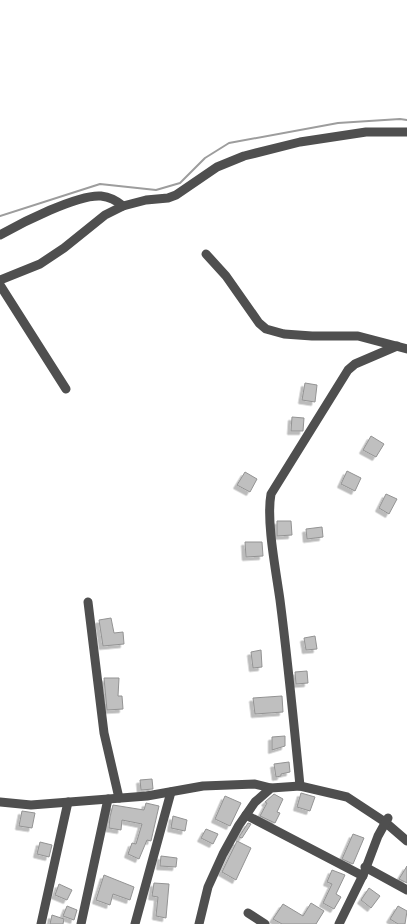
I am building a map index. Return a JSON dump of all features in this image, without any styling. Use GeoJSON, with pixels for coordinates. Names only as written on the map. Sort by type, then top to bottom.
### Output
{"type":"FeatureCollection","features":[{"type":"Feature","properties":{"kind":"street"},"geometry":{"type":"LineString","coordinates":[[0,280],[40,264],[64,248],[105,215],[123,206],[146,200],[168,198],[176,195],[217,166],[244,156],[300,142],[366,132],[407,132]]}},
{"type":"Feature","properties":{"kind":"street"},"geometry":{"type":"LineString","coordinates":[[0,235],[23,222],[74,201],[99,196],[117,201],[123,206]]}},
{"type":"Feature","properties":{"kind":"street"},"geometry":{"type":"LineString","coordinates":[[206,254],[226,276],[254,317],[266,329],[284,334],[312,336],[358,336],[407,350]]}},
{"type":"Feature","properties":{"kind":"street"},"geometry":{"type":"LineString","coordinates":[[0,285],[66,389]]}},
{"type":"Feature","properties":{"kind":"street"},"geometry":{"type":"LineString","coordinates":[[300,786],[287,654],[269,504],[271,494],[348,370],[355,364],[397,346]]}},
{"type":"Feature","properties":{"kind":"street"},"geometry":{"type":"LineString","coordinates":[[88,602],[104,733],[119,798]]}},
{"type":"Feature","properties":{"kind":"street"},"geometry":{"type":"LineString","coordinates":[[0,803],[31,805],[108,799],[171,792],[203,786],[255,784],[271,788],[300,786],[347,797],[387,820],[407,841]]}},
{"type":"Feature","properties":{"kind":"street"},"geometry":{"type":"LineString","coordinates":[[199,924],[208,887],[223,854],[255,802],[271,788]]}},
{"type":"Feature","properties":{"kind":"street"},"geometry":{"type":"LineString","coordinates":[[134,924],[171,792]]}},
{"type":"Feature","properties":{"kind":"street"},"geometry":{"type":"LineString","coordinates":[[81,924],[108,799]]}},
{"type":"Feature","properties":{"kind":"street"},"geometry":{"type":"LineString","coordinates":[[41,924],[68,802]]}},
{"type":"Feature","properties":{"kind":"street"},"geometry":{"type":"LineString","coordinates":[[246,815],[363,876]]}},
{"type":"Feature","properties":{"kind":"street"},"geometry":{"type":"LineString","coordinates":[[339,924],[363,876],[365,867],[378,836],[387,820]]}},
{"type":"Feature","properties":{"kind":"street"},"geometry":{"type":"LineString","coordinates":[[365,867],[407,890]]}},
{"type":"Feature","properties":{"kind":"street"},"geometry":{"type":"LineString","coordinates":[[248,914],[265,924]]}},
{"type":"Feature","properties":{"kind":"building"},"geometry":{"type":"Polygon","coordinates":[[[305,383],[317,385],[315,402],[302,400],[305,383]]]}},
{"type":"Feature","properties":{"kind":"building"},"geometry":{"type":"Polygon","coordinates":[[[292,417],[304,418],[303,431],[291,431],[292,417]]]}},
{"type":"Feature","properties":{"kind":"building"},"geometry":{"type":"Polygon","coordinates":[[[371,436],[384,444],[376,457],[363,450],[371,436]]]}},
{"type":"Feature","properties":{"kind":"building"},"geometry":{"type":"Polygon","coordinates":[[[347,471],[361,478],[355,491],[341,484],[347,471]]]}},
{"type":"Feature","properties":{"kind":"building"},"geometry":{"type":"Polygon","coordinates":[[[245,472],[257,479],[250,492],[237,485],[245,472]]]}},
{"type":"Feature","properties":{"kind":"building"},"geometry":{"type":"Polygon","coordinates":[[[386,494],[397,499],[389,514],[379,508],[386,494]]]}},
{"type":"Feature","properties":{"kind":"building"},"geometry":{"type":"Polygon","coordinates":[[[277,521],[291,521],[292,535],[277,536],[277,521]]]}},
{"type":"Feature","properties":{"kind":"building"},"geometry":{"type":"Polygon","coordinates":[[[322,527],[323,537],[307,539],[306,529],[322,527]]]}},
{"type":"Feature","properties":{"kind":"building"},"geometry":{"type":"Polygon","coordinates":[[[245,542],[262,542],[263,556],[246,557],[245,542]]]}},
{"type":"Feature","properties":{"kind":"building"},"geometry":{"type":"Polygon","coordinates":[[[111,618],[114,633],[123,632],[124,644],[103,646],[99,620],[111,618]]]}},
{"type":"Feature","properties":{"kind":"building"},"geometry":{"type":"Polygon","coordinates":[[[315,636],[317,649],[306,650],[304,638],[315,636]]]}},
{"type":"Feature","properties":{"kind":"building"},"geometry":{"type":"Polygon","coordinates":[[[261,650],[262,667],[253,668],[251,652],[261,650]]]}},
{"type":"Feature","properties":{"kind":"building"},"geometry":{"type":"Polygon","coordinates":[[[307,671],[308,683],[296,684],[295,672],[307,671]]]}},
{"type":"Feature","properties":{"kind":"building"},"geometry":{"type":"Polygon","coordinates":[[[104,678],[119,678],[118,696],[122,696],[123,709],[107,710],[104,678]]]}},
{"type":"Feature","properties":{"kind":"building"},"geometry":{"type":"Polygon","coordinates":[[[282,696],[283,712],[255,714],[253,698],[282,696]]]}},
{"type":"Feature","properties":{"kind":"building"},"geometry":{"type":"Polygon","coordinates":[[[285,736],[285,746],[272,750],[272,737],[285,736]]]}},
{"type":"Feature","properties":{"kind":"building"},"geometry":{"type":"Polygon","coordinates":[[[289,762],[290,772],[276,777],[274,764],[289,762]]]}},
{"type":"Feature","properties":{"kind":"building"},"geometry":{"type":"Polygon","coordinates":[[[152,779],[153,789],[141,790],[140,780],[152,779]]]}},
{"type":"Feature","properties":{"kind":"building"},"geometry":{"type":"Polygon","coordinates":[[[301,793],[315,797],[310,811],[297,807],[301,793]]]}},
{"type":"Feature","properties":{"kind":"building"},"geometry":{"type":"Polygon","coordinates":[[[274,794],[283,799],[277,812],[280,813],[275,823],[260,816],[267,803],[265,802],[274,794]]]}},
{"type":"Feature","properties":{"kind":"building"},"geometry":{"type":"Polygon","coordinates":[[[225,796],[241,803],[230,826],[215,819],[225,796]]]}},
{"type":"Feature","properties":{"kind":"building"},"geometry":{"type":"Polygon","coordinates":[[[146,803],[159,806],[151,841],[147,840],[139,859],[128,854],[132,843],[136,844],[142,824],[122,820],[121,830],[109,828],[110,817],[113,805],[144,810],[146,803]]]}},
{"type":"Feature","properties":{"kind":"building"},"geometry":{"type":"Polygon","coordinates":[[[22,811],[35,813],[32,828],[19,826],[22,811]]]}},
{"type":"Feature","properties":{"kind":"building"},"geometry":{"type":"Polygon","coordinates":[[[173,816],[187,820],[185,831],[171,828],[173,816]]]}},
{"type":"Feature","properties":{"kind":"building"},"geometry":{"type":"Polygon","coordinates":[[[248,823],[251,824],[242,838],[239,837],[248,823]]]}},
{"type":"Feature","properties":{"kind":"building"},"geometry":{"type":"Polygon","coordinates":[[[206,829],[218,834],[213,844],[201,838],[206,829]]]}},
{"type":"Feature","properties":{"kind":"building"},"geometry":{"type":"Polygon","coordinates":[[[353,834],[364,838],[353,864],[342,859],[353,834]]]}},
{"type":"Feature","properties":{"kind":"building"},"geometry":{"type":"Polygon","coordinates":[[[237,841],[251,848],[236,880],[222,872],[237,841]]]}},
{"type":"Feature","properties":{"kind":"building"},"geometry":{"type":"Polygon","coordinates":[[[40,842],[52,845],[49,857],[37,854],[40,842]]]}},
{"type":"Feature","properties":{"kind":"building"},"geometry":{"type":"Polygon","coordinates":[[[161,856],[177,858],[176,867],[160,866],[161,856]]]}},
{"type":"Feature","properties":{"kind":"building"},"geometry":{"type":"Polygon","coordinates":[[[407,866],[407,883],[399,879],[407,866]]]}},
{"type":"Feature","properties":{"kind":"building"},"geometry":{"type":"Polygon","coordinates":[[[332,870],[345,875],[336,894],[341,897],[334,909],[323,903],[332,884],[327,882],[332,870]]]}},
{"type":"Feature","properties":{"kind":"building"},"geometry":{"type":"Polygon","coordinates":[[[104,875],[134,887],[130,900],[113,894],[110,905],[96,900],[104,875]]]}},
{"type":"Feature","properties":{"kind":"building"},"geometry":{"type":"Polygon","coordinates":[[[154,883],[169,884],[166,918],[156,916],[158,897],[152,896],[154,883]]]}},
{"type":"Feature","properties":{"kind":"building"},"geometry":{"type":"Polygon","coordinates":[[[59,884],[72,890],[67,900],[55,895],[59,884]]]}},
{"type":"Feature","properties":{"kind":"building"},"geometry":{"type":"Polygon","coordinates":[[[369,888],[380,896],[371,908],[361,900],[369,888]]]}},
{"type":"Feature","properties":{"kind":"building"},"geometry":{"type":"Polygon","coordinates":[[[311,903],[324,911],[316,924],[282,924],[273,919],[283,904],[303,916],[311,903]]]}},
{"type":"Feature","properties":{"kind":"building"},"geometry":{"type":"Polygon","coordinates":[[[67,906],[77,910],[74,920],[63,916],[67,906]]]}},
{"type":"Feature","properties":{"kind":"building"},"geometry":{"type":"Polygon","coordinates":[[[398,906],[407,911],[405,924],[398,924],[390,919],[398,906]]]}},
{"type":"Feature","properties":{"kind":"building"},"geometry":{"type":"Polygon","coordinates":[[[52,915],[64,919],[63,924],[50,924],[52,915]]]}},
{"type":"Feature","properties":{"kind":"waterway"},"geometry":{"type":"LineString","coordinates":[[0,216],[100,184],[156,190],[180,183],[205,158],[229,143],[338,123],[400,119],[407,120]]}}]}
